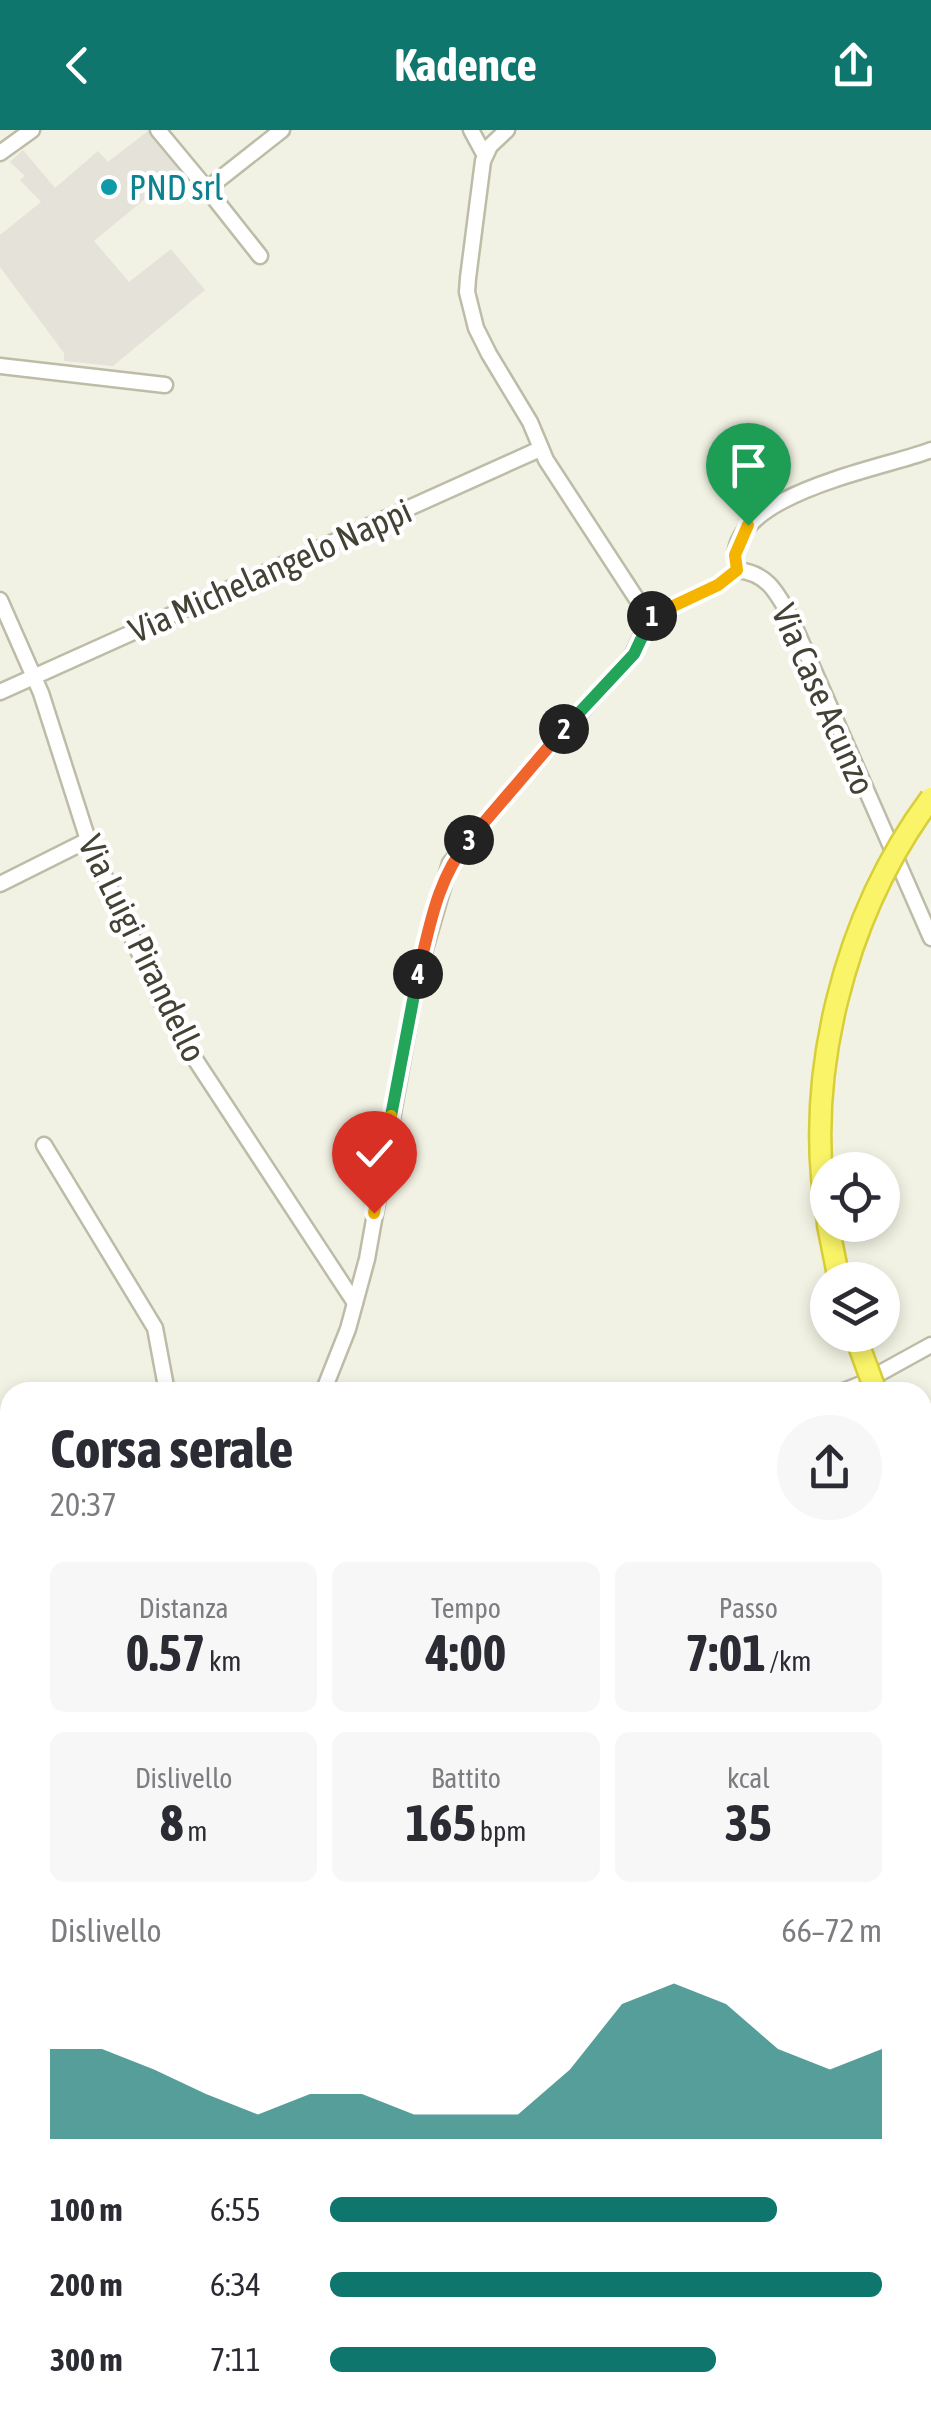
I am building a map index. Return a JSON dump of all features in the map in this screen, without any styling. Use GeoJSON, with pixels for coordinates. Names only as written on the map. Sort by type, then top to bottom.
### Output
{"type":"FeatureCollection","features":[{"type":"Feature","properties":{"kind":"highway"},"geometry":{"type":"LineString","coordinates":[[823,1152],[826,1068],[835,1012],[870,904],[905,837],[931,798]]}},
{"type":"Feature","properties":{"kind":"highway"},"geometry":{"type":"LineString","coordinates":[[861,1352],[873,1382]]}},
{"type":"Feature","properties":{"kind":"street"},"geometry":{"type":"LineString","coordinates":[[0,154],[32,130]]}},
{"type":"Feature","properties":{"kind":"street"},"geometry":{"type":"LineString","coordinates":[[158,130],[260,256]]}},
{"type":"Feature","properties":{"kind":"street"},"geometry":{"type":"LineString","coordinates":[[207,189],[282,130]]}},
{"type":"Feature","properties":{"kind":"street"},"geometry":{"type":"LineString","coordinates":[[327,1382],[355,1304],[366,1259],[418,973],[450,863],[518,780],[634,654],[651,616],[540,449],[530,422],[476,328],[467,292],[484,154],[471,130]]}},
{"type":"Feature","properties":{"kind":"street"},"geometry":{"type":"LineString","coordinates":[[484,154],[507,130]]}},
{"type":"Feature","properties":{"kind":"street"},"geometry":{"type":"LineString","coordinates":[[0,366],[165,385]]}},
{"type":"Feature","properties":{"kind":"street","name":"Via Michelangelo Nappi"},"geometry":{"type":"LineString","coordinates":[[0,692],[540,449]]}},
{"type":"Feature","properties":{"kind":"street"},"geometry":{"type":"LineString","coordinates":[[737,570],[735,555],[742,533],[780,501],[931,450]]}},
{"type":"Feature","properties":{"kind":"street","name":"Via Case Acunzo"},"geometry":{"type":"LineString","coordinates":[[651,616],[718,585],[737,570],[753,572],[769,581],[790,616],[931,938]]}},
{"type":"Feature","properties":{"kind":"street","name":"Via Luigi Pirandello"},"geometry":{"type":"LineString","coordinates":[[0,600],[34,675],[88,840],[162,1003],[355,1304]]}},
{"type":"Feature","properties":{"kind":"street"},"geometry":{"type":"LineString","coordinates":[[0,884],[88,840]]}},
{"type":"Feature","properties":{"kind":"street"},"geometry":{"type":"LineString","coordinates":[[44,1145],[155,1328],[165,1382]]}},
{"type":"Feature","properties":{"kind":"street"},"geometry":{"type":"LineString","coordinates":[[874,1382],[931,1344]]}},
{"type":"Feature","properties":{"kind":"shaded area"},"geometry":{"type":"Polygon","coordinates":[[[149,130],[181,169],[94,241],[129,282],[171,249],[205,290],[113,366],[64,361],[64,353],[0,267],[0,235],[41,202],[20,180],[25,176],[10,162],[23,150],[55,188],[98,151],[108,162],[149,130]]]}},
{"type":"Feature","properties":{"kind":"place","name":"PND srl"},"geometry":{"type":"Point","coordinates":[109,187]}},
{"type":"Feature","properties":{"kind":"route"},"geometry":{"type":"LineString","coordinates":[[374,1213],[418,973],[450,863],[518,780],[634,654],[651,616],[718,585],[737,570],[735,555],[748,525]]}}]}
